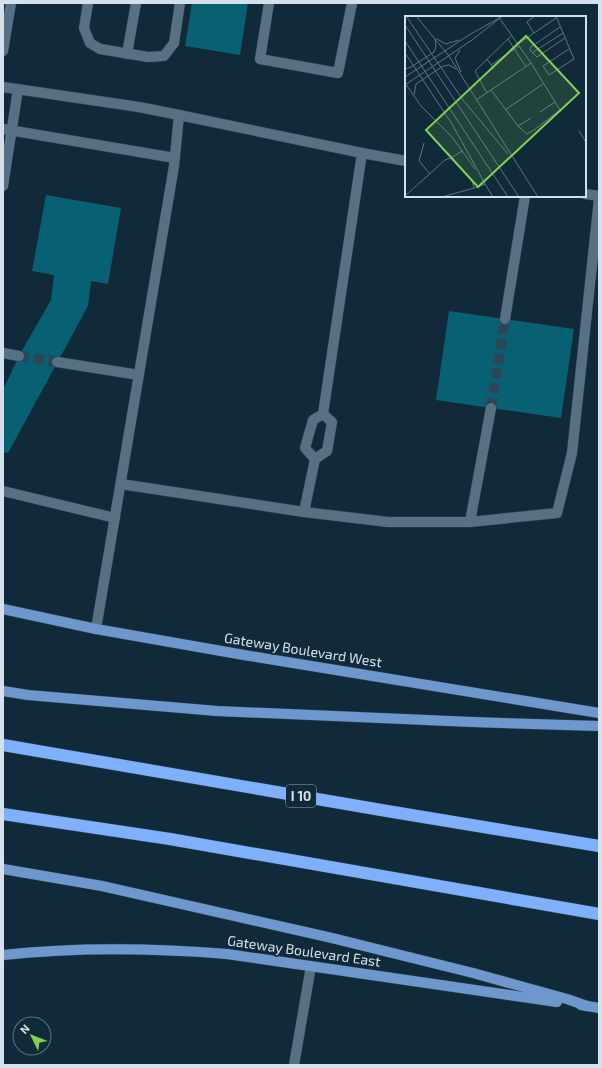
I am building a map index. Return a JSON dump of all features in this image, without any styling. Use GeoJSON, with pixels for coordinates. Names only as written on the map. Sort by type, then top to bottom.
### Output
{"type":"FeatureCollection","features":[{"type":"Feature","properties":{"kind":"highway","name":"I 10"},"geometry":{"type":"LineString","coordinates":[[3,745],[379,810],[599,846]]}},
{"type":"Feature","properties":{"kind":"highway"},"geometry":{"type":"LineString","coordinates":[[3,814],[170,839],[599,914]]}},
{"type":"Feature","properties":{"kind":"main road"},"geometry":{"type":"LineString","coordinates":[[3,604],[40,617]]}},
{"type":"Feature","properties":{"kind":"main road","name":"Gateway Boulevard West"},"geometry":{"type":"LineString","coordinates":[[3,609],[96,629],[244,655],[599,713]]}},
{"type":"Feature","properties":{"kind":"main road"},"geometry":{"type":"LineString","coordinates":[[3,691],[28,695],[218,711],[599,726]]}},
{"type":"Feature","properties":{"kind":"main road"},"geometry":{"type":"LineString","coordinates":[[3,869],[102,886],[332,938],[473,973],[587,1006]]}},
{"type":"Feature","properties":{"kind":"main road","name":"Gateway Boulevard East"},"geometry":{"type":"LineString","coordinates":[[3,955],[98,948],[179,950],[228,954],[599,1008]]}},
{"type":"Feature","properties":{"kind":"lane"},"geometry":{"type":"LineString","coordinates":[[3,51],[10,3]]}},
{"type":"Feature","properties":{"kind":"lane"},"geometry":{"type":"LineString","coordinates":[[88,3],[84,28],[90,43],[100,49],[148,57],[164,56],[174,43],[180,3]]}},
{"type":"Feature","properties":{"kind":"lane"},"geometry":{"type":"LineString","coordinates":[[127,54],[136,3]]}},
{"type":"Feature","properties":{"kind":"lane"},"geometry":{"type":"LineString","coordinates":[[269,3],[260,59],[338,73],[352,3]]}},
{"type":"Feature","properties":{"kind":"lane"},"geometry":{"type":"LineString","coordinates":[[3,87],[139,107],[405,161]]}},
{"type":"Feature","properties":{"kind":"lane"},"geometry":{"type":"LineString","coordinates":[[3,186],[7,129],[18,89]]}},
{"type":"Feature","properties":{"kind":"lane"},"geometry":{"type":"LineString","coordinates":[[96,629],[175,158],[179,115]]}},
{"type":"Feature","properties":{"kind":"lane"},"geometry":{"type":"LineString","coordinates":[[7,129],[175,158]]}},
{"type":"Feature","properties":{"kind":"lane"},"geometry":{"type":"LineString","coordinates":[[323,414],[362,153]]}},
{"type":"Feature","properties":{"kind":"lane"},"geometry":{"type":"LineString","coordinates":[[121,484],[304,512],[388,522],[470,522],[557,513],[572,452],[599,198],[586,194]]}},
{"type":"Feature","properties":{"kind":"lane"},"geometry":{"type":"LineString","coordinates":[[505,319],[525,197]]}},
{"type":"Feature","properties":{"kind":"lane"},"geometry":{"type":"LineString","coordinates":[[3,353],[19,356]]}},
{"type":"Feature","properties":{"kind":"lane"},"geometry":{"type":"LineString","coordinates":[[58,362],[139,375]]}},
{"type":"Feature","properties":{"kind":"lane"},"geometry":{"type":"LineString","coordinates":[[470,522],[491,408]]}},
{"type":"Feature","properties":{"kind":"lane"},"geometry":{"type":"LineString","coordinates":[[304,512],[315,459],[327,451],[332,422],[323,414]]}},
{"type":"Feature","properties":{"kind":"lane"},"geometry":{"type":"LineString","coordinates":[[315,459],[305,448],[313,420],[323,414]]}},
{"type":"Feature","properties":{"kind":"lane"},"geometry":{"type":"LineString","coordinates":[[3,491],[115,518]]}},
{"type":"Feature","properties":{"kind":"lane"},"geometry":{"type":"LineString","coordinates":[[294,1065],[312,966]]}},
{"type":"Feature","properties":{"kind":"building"},"geometry":{"type":"Polygon","coordinates":[[[192,3],[248,3],[240,55],[185,46],[192,3]]]}},
{"type":"Feature","properties":{"kind":"building"},"geometry":{"type":"Polygon","coordinates":[[[46,195],[121,208],[108,284],[91,281],[88,306],[8,453],[3,452],[3,390],[19,356],[51,300],[54,275],[32,271],[46,195]]]}},
{"type":"Feature","properties":{"kind":"building"},"geometry":{"type":"Polygon","coordinates":[[[449,311],[574,329],[561,418],[436,400],[449,311]]]}},
{"type":"Feature","properties":{"kind":"tunnel"},"geometry":{"type":"LineString","coordinates":[[491,408],[505,319]]}},
{"type":"Feature","properties":{"kind":"tunnel"},"geometry":{"type":"LineString","coordinates":[[19,356],[57,362]]}}]}
